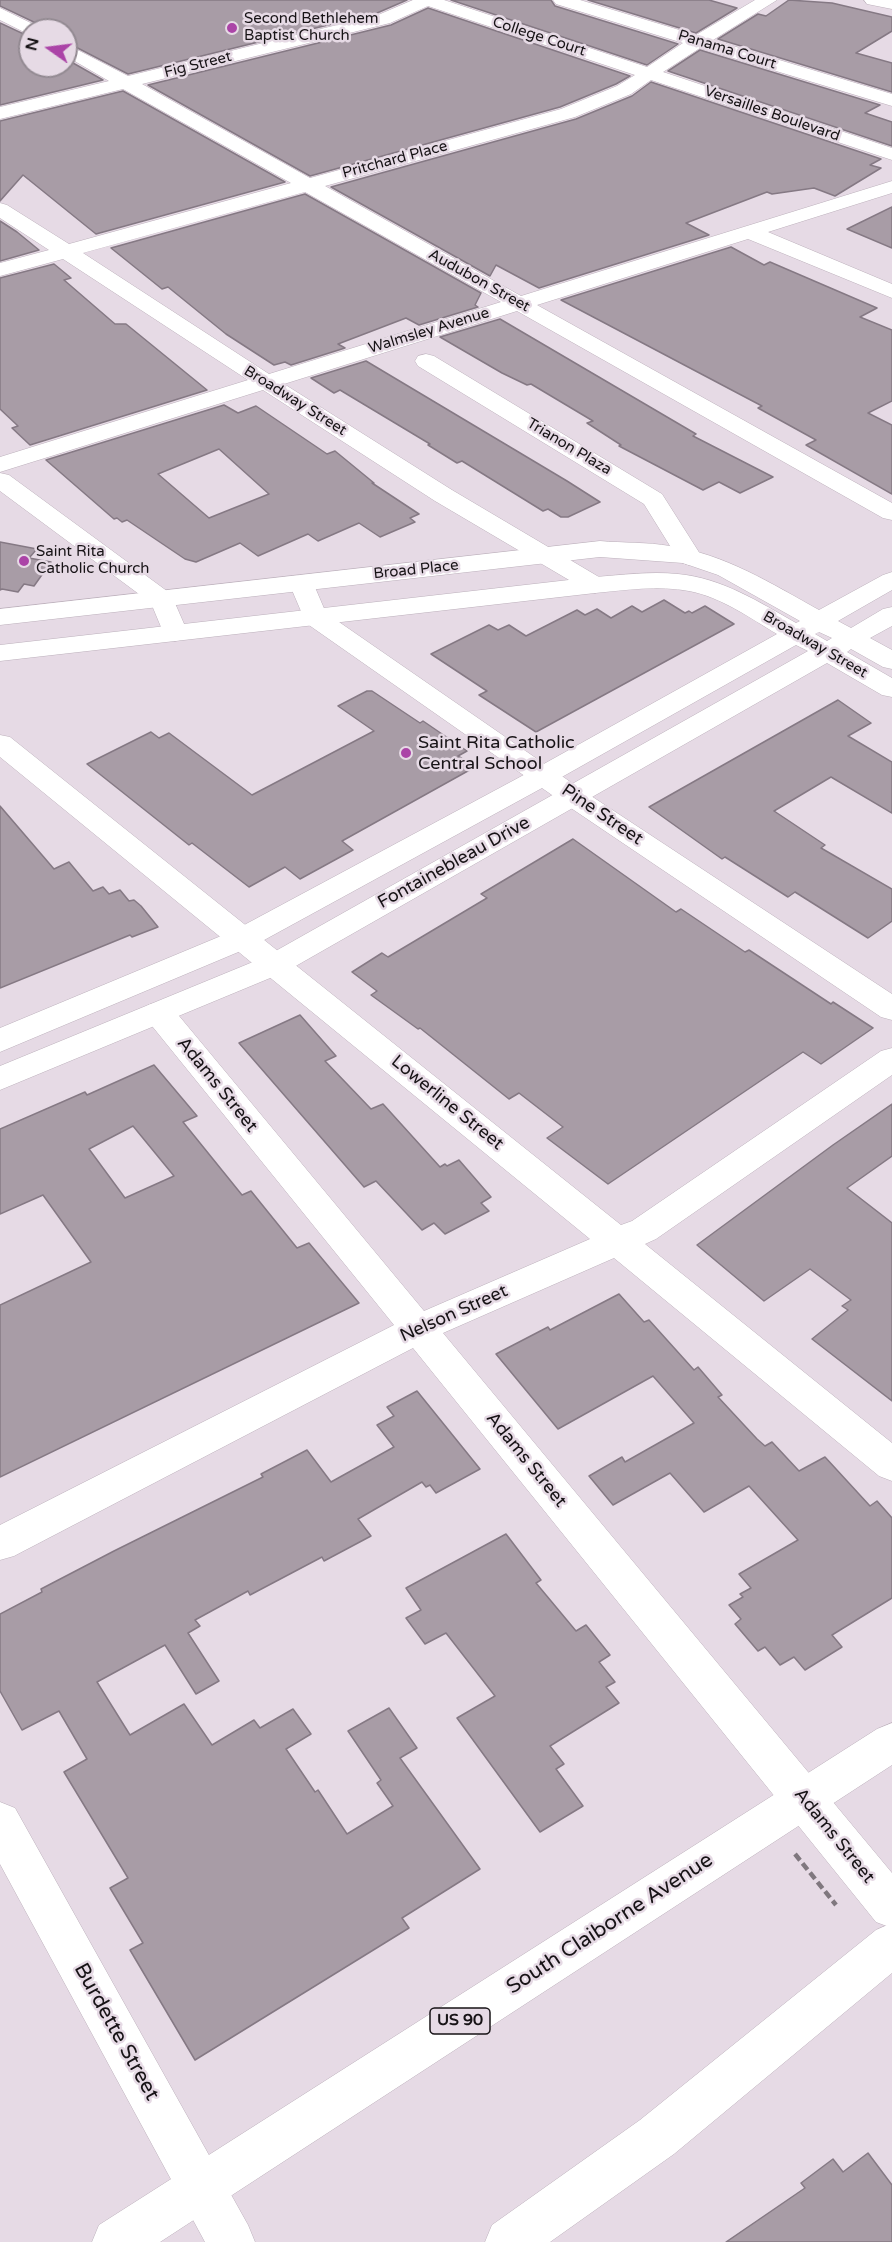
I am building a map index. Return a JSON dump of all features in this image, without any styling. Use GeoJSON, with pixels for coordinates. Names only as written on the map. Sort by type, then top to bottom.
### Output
{"type":"FeatureCollection","features":[{"type":"Feature","properties":{"kind":"street","name":"College Court"},"geometry":{"type":"LineString","coordinates":[[428,0],[652,73]]}},
{"type":"Feature","properties":{"kind":"street","name":"Fig Street"},"geometry":{"type":"LineString","coordinates":[[0,113],[332,33],[384,19],[428,0]]}},
{"type":"Feature","properties":{"kind":"street","name":"Panama Court"},"geometry":{"type":"LineString","coordinates":[[562,0],[892,100]]}},
{"type":"Feature","properties":{"kind":"street","name":"Pritchard Place"},"geometry":{"type":"LineString","coordinates":[[0,270],[568,113],[605,100],[768,0]]}},
{"type":"Feature","properties":{"kind":"street"},"geometry":{"type":"LineString","coordinates":[[873,0],[892,4]]}},
{"type":"Feature","properties":{"kind":"street"},"geometry":{"type":"LineString","coordinates":[[0,13],[18,23]]}},
{"type":"Feature","properties":{"kind":"street","name":"Audubon Street"},"geometry":{"type":"LineString","coordinates":[[78,56],[892,513]]}},
{"type":"Feature","properties":{"kind":"street","name":"Versailles Boulevard"},"geometry":{"type":"LineString","coordinates":[[652,73],[892,154]]}},
{"type":"Feature","properties":{"kind":"street","name":"Walmsley Avenue"},"geometry":{"type":"LineString","coordinates":[[0,465],[892,187]]}},
{"type":"Feature","properties":{"kind":"street","name":"Broadway Street"},"geometry":{"type":"LineString","coordinates":[[0,209],[264,382],[543,556],[595,585]]}},
{"type":"Feature","properties":{"kind":"street"},"geometry":{"type":"LineString","coordinates":[[759,228],[810,249],[892,275]]}},
{"type":"Feature","properties":{"kind":"street"},"geometry":{"type":"LineString","coordinates":[[810,249],[892,292]]}},
{"type":"Feature","properties":{"kind":"street","name":"Trianon Plaza"},"geometry":{"type":"LineString","coordinates":[[426,361],[653,499],[689,557]]}},
{"type":"Feature","properties":{"kind":"street"},"geometry":{"type":"LineString","coordinates":[[0,480],[162,599],[175,633]]}},
{"type":"Feature","properties":{"kind":"street","name":"Broad Place"},"geometry":{"type":"LineString","coordinates":[[0,617],[600,549],[633,550],[689,557],[727,570],[819,619]]}},
{"type":"Feature","properties":{"kind":"street","name":"Fontainebleau Drive"},"geometry":{"type":"LineString","coordinates":[[0,1041],[244,938],[543,776],[892,580]]}},
{"type":"Feature","properties":{"kind":"street"},"geometry":{"type":"LineString","coordinates":[[302,583],[315,617]]}},
{"type":"Feature","properties":{"kind":"street","name":"Broad Place"},"geometry":{"type":"LineString","coordinates":[[0,653],[595,585],[688,583],[738,600]]}},
{"type":"Feature","properties":{"kind":"street","name":"Broadway Street"},"geometry":{"type":"LineString","coordinates":[[738,600],[794,633],[892,661]]}},
{"type":"Feature","properties":{"kind":"street","name":"Fontainebleau Drive"},"geometry":{"type":"LineString","coordinates":[[0,1079],[276,964],[892,615]]}},
{"type":"Feature","properties":{"kind":"street","name":"Pine Street"},"geometry":{"type":"LineString","coordinates":[[315,617],[572,796],[892,1009]]}},
{"type":"Feature","properties":{"kind":"street","name":"Broadway Street"},"geometry":{"type":"LineString","coordinates":[[819,619],[840,645],[892,688]]}},
{"type":"Feature","properties":{"kind":"street","name":"Lowerline Street"},"geometry":{"type":"LineString","coordinates":[[0,743],[244,938],[892,1465]]}},
{"type":"Feature","properties":{"kind":"street","name":"Adams Street"},"geometry":{"type":"LineString","coordinates":[[159,1014],[892,1907]]}},
{"type":"Feature","properties":{"kind":"street","name":"Nelson Street"},"geometry":{"type":"LineString","coordinates":[[0,1544],[418,1329],[644,1230],[892,1059]]}},
{"type":"Feature","properties":{"kind":"street","name":"South Claiborne Avenue"},"geometry":{"type":"LineString","coordinates":[[116,2242],[892,1742]]}},
{"type":"Feature","properties":{"kind":"street","name":"Burdette Street"},"geometry":{"type":"LineString","coordinates":[[0,1822],[231,2242]]}},
{"type":"Feature","properties":{"kind":"street"},"geometry":{"type":"LineString","coordinates":[[509,2242],[657,2137],[892,1945]]}},
{"type":"Feature","properties":{"kind":"path"},"geometry":{"type":"LineString","coordinates":[[795,1854],[838,1907]]}},
{"type":"Feature","properties":{"kind":"building"},"geometry":{"type":"Polygon","coordinates":[[[0,0],[407,0],[377,13],[128,74],[78,48],[78,18],[25,18],[0,6],[0,0]]]}},
{"type":"Feature","properties":{"kind":"building"},"geometry":{"type":"Polygon","coordinates":[[[451,0],[551,0],[555,6],[678,44],[647,65],[451,0]]]}},
{"type":"Feature","properties":{"kind":"building"},"geometry":{"type":"Polygon","coordinates":[[[588,0],[709,0],[737,8],[696,33],[588,0]]]}},
{"type":"Feature","properties":{"kind":"building"},"geometry":{"type":"Polygon","coordinates":[[[789,0],[832,3],[892,17],[892,31],[856,53],[892,63],[892,92],[718,39],[758,14],[766,16],[789,0]]]}},
{"type":"Feature","properties":{"kind":"building"},"geometry":{"type":"Polygon","coordinates":[[[428,8],[630,76],[560,107],[310,176],[148,85],[391,25],[428,8]]]}},
{"type":"Feature","properties":{"kind":"building"},"geometry":{"type":"Polygon","coordinates":[[[0,23],[18,31],[18,78],[78,78],[78,66],[103,80],[0,105],[0,23]]]}},
{"type":"Feature","properties":{"kind":"building"},"geometry":{"type":"Polygon","coordinates":[[[700,50],[880,105],[865,113],[892,122],[892,146],[668,71],[700,50]]]}},
{"type":"Feature","properties":{"kind":"building"},"geometry":{"type":"Polygon","coordinates":[[[651,82],[881,159],[870,165],[881,168],[835,196],[814,188],[772,194],[767,192],[686,223],[709,235],[539,288],[496,265],[490,276],[331,187],[576,119],[632,96],[651,82]]]}},
{"type":"Feature","properties":{"kind":"building"},"geometry":{"type":"Polygon","coordinates":[[[123,91],[285,182],[96,234],[23,175],[0,201],[0,121],[123,91]]]}},
{"type":"Feature","properties":{"kind":"building"},"geometry":{"type":"Polygon","coordinates":[[[305,194],[481,293],[475,305],[478,307],[419,325],[406,318],[338,344],[345,348],[291,365],[285,362],[274,365],[226,334],[168,287],[162,289],[111,248],[305,194]]]}},
{"type":"Feature","properties":{"kind":"building"},"geometry":{"type":"Polygon","coordinates":[[[892,207],[892,248],[847,229],[892,207]]]}},
{"type":"Feature","properties":{"kind":"building"},"geometry":{"type":"Polygon","coordinates":[[[0,221],[17,232],[39,250],[0,261],[0,221]]]}},
{"type":"Feature","properties":{"kind":"building"},"geometry":{"type":"Polygon","coordinates":[[[731,247],[764,265],[770,262],[877,308],[860,317],[892,330],[892,401],[868,413],[892,425],[892,494],[806,445],[816,440],[758,408],[762,406],[561,300],[731,247]]]}},
{"type":"Feature","properties":{"kind":"building"},"geometry":{"type":"Polygon","coordinates":[[[54,264],[71,278],[64,280],[115,324],[126,324],[207,390],[30,445],[12,428],[18,426],[0,409],[0,278],[54,264]]]}},
{"type":"Feature","properties":{"kind":"building"},"geometry":{"type":"Polygon","coordinates":[[[500,319],[696,434],[693,436],[773,477],[740,493],[719,482],[703,490],[619,446],[621,445],[587,423],[593,421],[531,384],[527,385],[502,373],[440,337],[500,319]]]}},
{"type":"Feature","properties":{"kind":"building"},"geometry":{"type":"Polygon","coordinates":[[[366,361],[600,502],[568,517],[561,517],[548,509],[543,511],[462,461],[457,463],[428,445],[430,444],[340,390],[334,393],[311,378],[366,361]]]}},
{"type":"Feature","properties":{"kind":"building"},"geometry":{"type":"Polygon","coordinates":[[[224,405],[238,413],[256,406],[327,454],[335,451],[374,483],[372,483],[419,514],[410,518],[415,522],[380,537],[359,523],[318,541],[308,534],[258,556],[240,543],[196,562],[185,559],[127,520],[122,522],[117,518],[114,519],[46,460],[224,405]],[[219,449],[158,474],[209,518],[269,494],[219,449]]]}},
{"type":"Feature","properties":{"kind":"building","name":"Saint Rita Catholic Church"},"geometry":{"type":"Polygon","coordinates":[[[0,542],[37,549],[29,558],[51,562],[34,586],[24,584],[18,592],[0,590],[0,542]]]}},
{"type":"Feature","properties":{"kind":"building"},"geometry":{"type":"Polygon","coordinates":[[[664,600],[685,613],[689,611],[692,613],[705,606],[734,624],[536,732],[479,695],[487,691],[431,654],[489,625],[498,630],[509,625],[526,636],[577,610],[585,615],[597,609],[611,618],[632,606],[642,612],[664,600]]]}},
{"type":"Feature","properties":{"kind":"building"},"geometry":{"type":"Polygon","coordinates":[[[367,691],[372,691],[420,723],[423,721],[467,751],[458,756],[475,767],[342,841],[353,850],[300,879],[285,867],[249,887],[192,843],[189,845],[87,764],[151,732],[159,738],[169,733],[252,795],[374,731],[338,706],[367,691]]]}},
{"type":"Feature","properties":{"kind":"building"},"geometry":{"type":"Polygon","coordinates":[[[838,700],[871,723],[848,736],[892,762],[892,813],[831,777],[774,811],[825,845],[821,848],[892,889],[892,921],[868,938],[795,892],[788,897],[725,857],[722,859],[649,807],[838,700]]]}},
{"type":"Feature","properties":{"kind":"building"},"geometry":{"type":"Polygon","coordinates":[[[0,806],[54,869],[69,862],[93,891],[103,887],[109,894],[120,890],[129,901],[134,900],[141,906],[158,927],[132,937],[130,935],[0,988],[0,806]]]}},
{"type":"Feature","properties":{"kind":"building"},"geometry":{"type":"Polygon","coordinates":[[[573,839],[676,912],[681,909],[745,952],[749,950],[831,1004],[833,1002],[873,1028],[821,1064],[803,1052],[608,1184],[547,1138],[563,1127],[519,1093],[509,1099],[420,1028],[418,1029],[371,995],[377,991],[352,972],[382,953],[388,957],[487,898],[481,894],[573,839]]]}},
{"type":"Feature","properties":{"kind":"building"},"geometry":{"type":"Polygon","coordinates":[[[300,1015],[336,1056],[325,1061],[371,1109],[383,1104],[440,1167],[459,1160],[491,1197],[481,1203],[489,1211],[445,1234],[434,1223],[422,1230],[376,1181],[364,1187],[239,1043],[300,1015]]]}},
{"type":"Feature","properties":{"kind":"building"},"geometry":{"type":"Polygon","coordinates":[[[154,1065],[197,1116],[183,1122],[242,1195],[251,1191],[297,1248],[309,1243],[359,1303],[0,1477],[0,1305],[91,1262],[43,1195],[0,1214],[0,1129],[85,1092],[87,1095],[154,1065]],[[133,1126],[89,1149],[125,1198],[174,1176],[133,1126]]]}},
{"type":"Feature","properties":{"kind":"building"},"geometry":{"type":"Polygon","coordinates":[[[892,1104],[892,1156],[847,1188],[892,1223],[892,1401],[812,1339],[848,1310],[842,1306],[851,1300],[810,1269],[764,1301],[697,1245],[892,1104]]]}},
{"type":"Feature","properties":{"kind":"building"},"geometry":{"type":"Polygon","coordinates":[[[619,1294],[644,1322],[649,1320],[694,1370],[698,1367],[722,1395],[718,1397],[765,1446],[772,1442],[799,1471],[825,1457],[870,1506],[877,1501],[892,1518],[892,1598],[832,1635],[842,1647],[805,1670],[794,1657],[780,1665],[765,1647],[758,1651],[735,1624],[741,1619],[729,1605],[743,1597],[740,1594],[751,1588],[739,1574],[798,1540],[749,1486],[704,1512],[670,1473],[613,1505],[589,1476],[622,1457],[625,1462],[694,1423],[653,1376],[558,1429],[496,1354],[548,1327],[550,1330],[619,1294]]]}},
{"type":"Feature","properties":{"kind":"building"},"geometry":{"type":"Polygon","coordinates":[[[417,1391],[480,1469],[436,1493],[430,1485],[426,1487],[422,1482],[358,1519],[371,1536],[324,1561],[322,1557],[250,1595],[248,1591],[195,1620],[200,1626],[188,1633],[219,1681],[196,1694],[165,1645],[97,1682],[130,1735],[184,1704],[212,1745],[254,1720],[260,1728],[293,1709],[311,1734],[286,1749],[315,1792],[318,1790],[347,1834],[393,1806],[377,1783],[381,1780],[348,1731],[389,1708],[417,1748],[400,1758],[480,1869],[402,1918],[409,1928],[195,2060],[130,1950],[143,1943],[110,1888],[128,1878],[64,1772],[87,1759],[59,1711],[22,1730],[0,1691],[0,1614],[42,1592],[41,1589],[263,1477],[261,1474],[307,1450],[331,1482],[394,1447],[377,1425],[394,1416],[387,1407],[417,1391]]]}},
{"type":"Feature","properties":{"kind":"building"},"geometry":{"type":"Polygon","coordinates":[[[506,1534],[541,1580],[536,1583],[576,1631],[586,1625],[610,1655],[599,1662],[615,1682],[606,1687],[619,1703],[550,1746],[564,1764],[556,1769],[583,1806],[540,1832],[457,1718],[495,1696],[446,1633],[425,1644],[406,1618],[421,1610],[406,1588],[506,1534]]]}},
{"type":"Feature","properties":{"kind":"building"},"geometry":{"type":"Polygon","coordinates":[[[868,2153],[892,2185],[892,2242],[726,2242],[805,2188],[801,2183],[833,2159],[843,2172],[868,2153]]]}},
{"type":"Feature","properties":{"kind":"place","name":"Second Bethlehem Baptist Church"},"geometry":{"type":"Point","coordinates":[232,28]}},
{"type":"Feature","properties":{"kind":"place","name":"Saint Rita Catholic Church"},"geometry":{"type":"Point","coordinates":[24,561]}},
{"type":"Feature","properties":{"kind":"place","name":"Saint Rita Catholic Central School"},"geometry":{"type":"Point","coordinates":[406,753]}}]}
